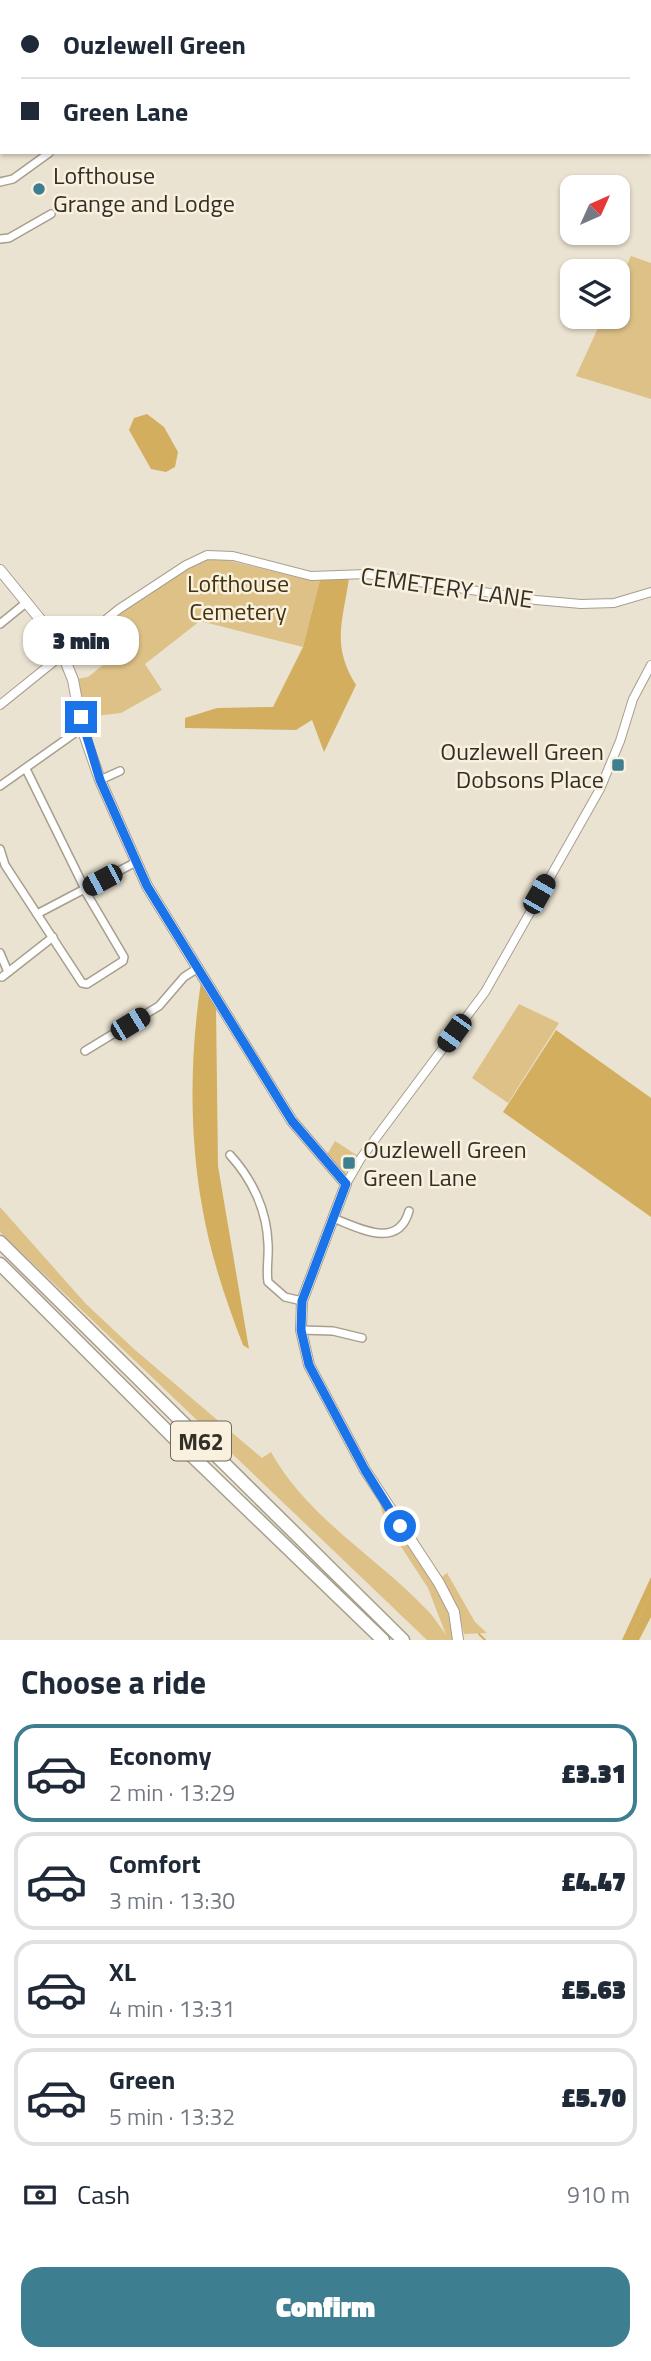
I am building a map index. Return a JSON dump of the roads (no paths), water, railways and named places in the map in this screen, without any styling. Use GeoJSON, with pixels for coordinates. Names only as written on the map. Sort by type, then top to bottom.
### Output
{"type":"FeatureCollection","features":[{"type":"Feature","properties":{"kind":"highway","name":"M62"},"geometry":{"type":"LineString","coordinates":[[0,1242],[403,1640]]}},
{"type":"Feature","properties":{"kind":"highway","name":"M62"},"geometry":{"type":"LineString","coordinates":[[0,1264],[188,1452],[383,1640]]}},
{"type":"Feature","properties":{"kind":"main road"},"geometry":{"type":"LineString","coordinates":[[0,570],[64,653],[82,728],[100,780],[136,862],[161,908],[292,1121],[346,1184],[302,1301],[301,1330],[309,1365],[359,1460],[439,1583],[454,1612],[458,1640]]}},
{"type":"Feature","properties":{"kind":"street"},"geometry":{"type":"LineString","coordinates":[[34,154],[36,162]]}},
{"type":"Feature","properties":{"kind":"street"},"geometry":{"type":"LineString","coordinates":[[0,182],[13,179],[48,154]]}},
{"type":"Feature","properties":{"kind":"street"},"geometry":{"type":"LineString","coordinates":[[0,239],[9,238],[51,214]]}},
{"type":"Feature","properties":{"kind":"street","name":"CEMETERY LANE"},"geometry":{"type":"LineString","coordinates":[[0,704],[92,630],[160,582],[207,555],[233,556],[311,576],[368,574],[536,600],[581,604],[614,603],[651,592]]}},
{"type":"Feature","properties":{"kind":"street"},"geometry":{"type":"LineString","coordinates":[[0,624],[27,602]]}},
{"type":"Feature","properties":{"kind":"street"},"geometry":{"type":"LineString","coordinates":[[92,630],[104,645]]}},
{"type":"Feature","properties":{"kind":"street"},"geometry":{"type":"LineString","coordinates":[[346,1184],[361,1158],[485,992],[600,789],[614,758],[633,699],[651,665]]}},
{"type":"Feature","properties":{"kind":"street"},"geometry":{"type":"LineString","coordinates":[[0,786],[82,728]]}},
{"type":"Feature","properties":{"kind":"street"},"geometry":{"type":"LineString","coordinates":[[0,849],[5,865],[82,983],[87,984],[123,961],[124,957],[85,889],[26,769]]}},
{"type":"Feature","properties":{"kind":"street"},"geometry":{"type":"LineString","coordinates":[[100,780],[120,771]]}},
{"type":"Feature","properties":{"kind":"street"},"geometry":{"type":"LineString","coordinates":[[37,914],[136,862]]}},
{"type":"Feature","properties":{"kind":"street"},"geometry":{"type":"LineString","coordinates":[[0,953],[5,974],[53,937]]}},
{"type":"Feature","properties":{"kind":"street"},"geometry":{"type":"LineString","coordinates":[[85,1051],[159,1006],[184,977],[200,971]]}},
{"type":"Feature","properties":{"kind":"street"},"geometry":{"type":"LineString","coordinates":[[230,1155],[234,1165],[253,1188],[266,1222],[268,1282],[285,1297],[302,1301]]}},
{"type":"Feature","properties":{"kind":"street"},"geometry":{"type":"LineString","coordinates":[[333,1218],[364,1230],[390,1233],[406,1222],[409,1211]]}},
{"type":"Feature","properties":{"kind":"street"},"geometry":{"type":"LineString","coordinates":[[301,1330],[333,1331],[362,1338]]}},
{"type":"Feature","properties":{"kind":"waterway"},"geometry":{"type":"LineString","coordinates":[[629,1640],[651,1592]]}},
{"type":"Feature","properties":{"kind":"waterway"},"geometry":{"type":"LineString","coordinates":[[479,1634],[485,1640]]}},
{"type":"Feature","properties":{"kind":"place","name":"Lofthouse Grange and Lodge"},"geometry":{"type":"Point","coordinates":[39,189]}},
{"type":"Feature","properties":{"kind":"place","name":"Ouzlewell Green Dobsons Place"},"geometry":{"type":"Point","coordinates":[618,765]}},
{"type":"Feature","properties":{"kind":"place","name":"Ouzlewell Green Green Lane"},"geometry":{"type":"Point","coordinates":[349,1163]}},
{"type":"Feature","properties":{"kind":"park label","name":"Lofthouse Cemetery"},"geometry":{"type":"Point","coordinates":[238,597]}}]}
